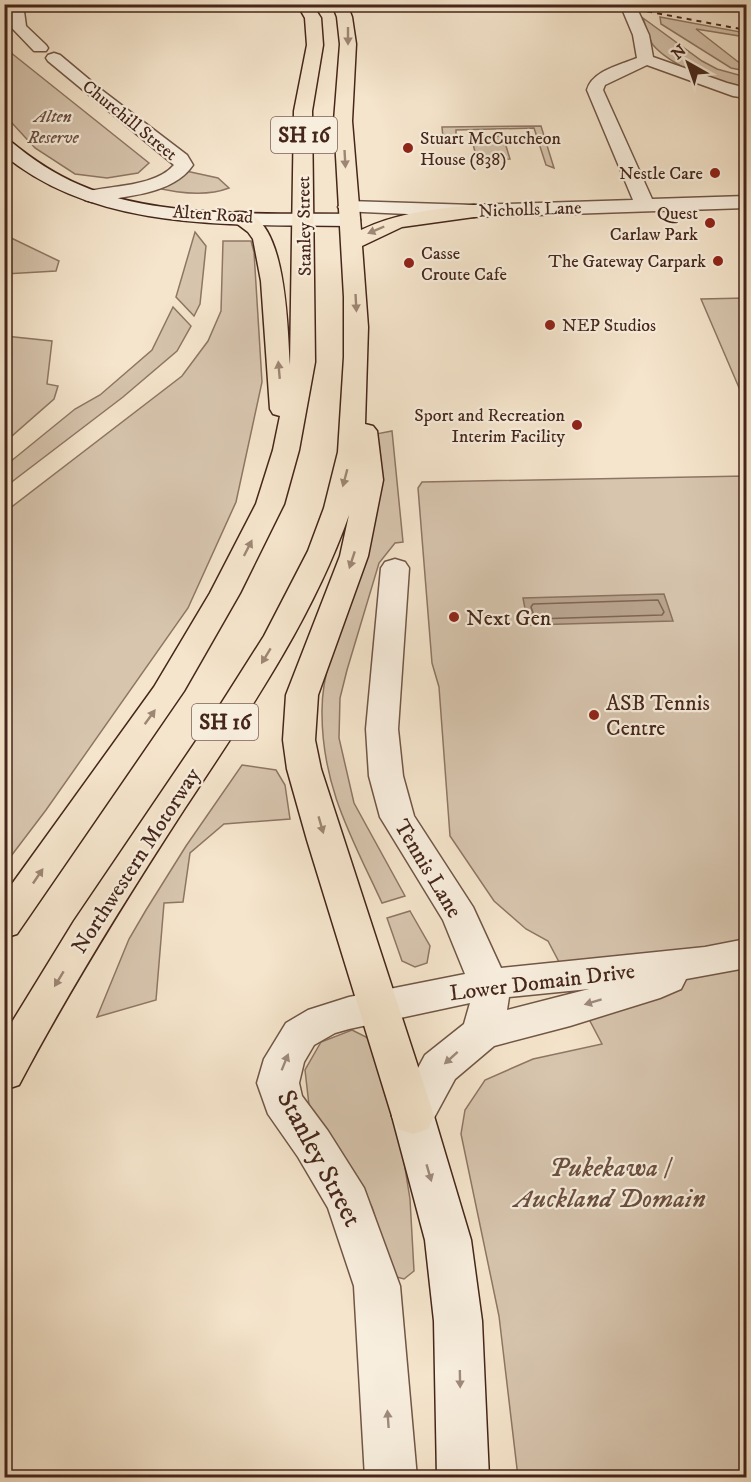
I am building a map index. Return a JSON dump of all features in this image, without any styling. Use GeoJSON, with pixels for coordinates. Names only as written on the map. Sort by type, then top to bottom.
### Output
{"type":"FeatureCollection","features":[{"type":"Feature","properties":{"kind":"highway"},"geometry":{"type":"LineString","coordinates":[[290,4],[306,19],[315,34]]}},
{"type":"Feature","properties":{"kind":"highway","name":"Stanley Street"},"geometry":{"type":"LineString","coordinates":[[286,450],[303,362],[303,111],[315,34],[313,18],[304,4]]}},
{"type":"Feature","properties":{"kind":"highway","name":"Stanley Street"},"geometry":{"type":"LineString","coordinates":[[339,4],[348,18],[349,35],[343,112],[357,322],[357,379]]}},
{"type":"Feature","properties":{"kind":"highway"},"geometry":{"type":"LineString","coordinates":[[352,244],[368,232],[390,224],[474,211]]}},
{"type":"Feature","properties":{"kind":"highway"},"geometry":{"type":"LineString","coordinates":[[238,217],[256,228],[263,238],[272,281],[286,450]]}},
{"type":"Feature","properties":{"kind":"highway"},"geometry":{"type":"LineString","coordinates":[[357,379],[370,480],[354,556],[302,695],[299,740],[304,769],[325,840],[379,1005],[412,1116]]}},
{"type":"Feature","properties":{"kind":"highway","name":"Northwestern Motorway"},"geometry":{"type":"LineString","coordinates":[[4,1073],[111,893],[241,698],[291,613],[319,556],[337,507],[349,463],[357,379]]}},
{"type":"Feature","properties":{"kind":"highway","name":"SH 16"},"geometry":{"type":"LineString","coordinates":[[4,924],[168,691],[225,593],[270,504],[286,450]]}},
{"type":"Feature","properties":{"kind":"street"},"geometry":{"type":"LineString","coordinates":[[627,4],[641,35],[646,60]]}},
{"type":"Feature","properties":{"kind":"street","name":"Churchill Street"},"geometry":{"type":"LineString","coordinates":[[17,6],[16,20],[19,27],[106,102],[180,159],[183,165],[182,170],[160,181],[92,196]]}},
{"type":"Feature","properties":{"kind":"street"},"geometry":{"type":"LineString","coordinates":[[645,205],[595,90],[597,83],[646,60],[677,68],[714,86],[747,93]]}},
{"type":"Feature","properties":{"kind":"street","name":"Alten Road"},"geometry":{"type":"LineString","coordinates":[[4,145],[40,173],[92,196],[122,204],[193,214],[238,217],[303,213]]}},
{"type":"Feature","properties":{"kind":"street","name":"Nicholls Lane"},"geometry":{"type":"LineString","coordinates":[[303,213],[474,211],[747,202]]}},
{"type":"Feature","properties":{"kind":"street","name":"Alten Road"},"geometry":{"type":"LineString","coordinates":[[122,204],[303,213]]}},
{"type":"Feature","properties":{"kind":"street","name":"Tennis Lane"},"geometry":{"type":"LineString","coordinates":[[395,568],[382,729],[383,752],[391,799],[397,817],[407,835],[460,917],[489,984],[501,999],[540,1016]]}},
{"type":"Feature","properties":{"kind":"street","name":"Lower Domain Drive"},"geometry":{"type":"LineString","coordinates":[[379,1005],[489,984],[705,962],[747,954]]}},
{"type":"Feature","properties":{"kind":"street","name":"Lower Domain Drive"},"geometry":{"type":"LineString","coordinates":[[412,1116],[440,1067],[481,1033],[646,987],[705,962]]}},
{"type":"Feature","properties":{"kind":"street","name":"Tennis Lane"},"geometry":{"type":"LineString","coordinates":[[481,1033],[490,1002],[489,984]]}},
{"type":"Feature","properties":{"kind":"street","name":"Stanley Street"},"geometry":{"type":"LineString","coordinates":[[379,1005],[322,1021],[300,1034],[284,1059],[278,1083],[284,1102],[348,1202],[377,1286],[391,1478]]}},
{"type":"Feature","properties":{"kind":"street"},"geometry":{"type":"LineString","coordinates":[[412,1116],[448,1240],[458,1321],[464,1478]]}},
{"type":"Feature","properties":{"kind":"green space"},"geometry":{"type":"Polygon","coordinates":[[[660,17],[746,33],[746,37],[696,29],[746,68],[746,71],[731,68],[661,24],[660,17]]]}},
{"type":"Feature","properties":{"kind":"green space"},"geometry":{"type":"Polygon","coordinates":[[[643,18],[702,61],[717,69],[746,77],[746,91],[710,80],[661,53],[653,45],[643,18]]]}},
{"type":"Feature","properties":{"kind":"green space","name":"Alten Reserve"},"geometry":{"type":"Polygon","coordinates":[[[5,48],[149,163],[138,173],[107,178],[75,174],[35,148],[5,118],[5,48]]]}},
{"type":"Feature","properties":{"kind":"green space"},"geometry":{"type":"Polygon","coordinates":[[[541,126],[554,168],[546,165],[534,128],[456,130],[456,136],[443,138],[442,127],[541,126]]]}},
{"type":"Feature","properties":{"kind":"green space"},"geometry":{"type":"Polygon","coordinates":[[[471,136],[503,136],[510,159],[477,160],[471,136]]]}},
{"type":"Feature","properties":{"kind":"green space"},"geometry":{"type":"Polygon","coordinates":[[[186,171],[218,178],[229,188],[220,191],[191,193],[153,187],[186,171]]]}},
{"type":"Feature","properties":{"kind":"green space"},"geometry":{"type":"Polygon","coordinates":[[[195,232],[206,246],[200,304],[194,316],[176,297],[195,232]]]}},
{"type":"Feature","properties":{"kind":"green space"},"geometry":{"type":"Polygon","coordinates":[[[5,235],[59,261],[56,271],[5,274],[5,235]]]}},
{"type":"Feature","properties":{"kind":"green space"},"geometry":{"type":"Polygon","coordinates":[[[223,241],[251,241],[254,252],[262,382],[236,502],[188,608],[46,810],[5,864],[5,512],[182,376],[208,341],[221,311],[223,241]]]}},
{"type":"Feature","properties":{"kind":"green space"},"geometry":{"type":"Polygon","coordinates":[[[746,298],[746,404],[701,299],[746,298]]]}},
{"type":"Feature","properties":{"kind":"green space"},"geometry":{"type":"Polygon","coordinates":[[[173,307],[191,326],[177,351],[123,397],[5,487],[5,466],[75,409],[100,395],[152,350],[173,307]]]}},
{"type":"Feature","properties":{"kind":"green space"},"geometry":{"type":"Polygon","coordinates":[[[5,336],[52,341],[47,384],[58,386],[54,399],[5,442],[5,336]]]}},
{"type":"Feature","properties":{"kind":"green space"},"geometry":{"type":"Polygon","coordinates":[[[392,431],[403,542],[395,543],[379,563],[340,698],[339,738],[354,803],[405,896],[382,903],[350,834],[333,788],[323,740],[322,713],[323,692],[333,648],[364,563],[373,529],[376,434],[392,431]]]}},
{"type":"Feature","properties":{"kind":"green space","name":"Pukekawa / Auckland Domain"},"geometry":{"type":"Polygon","coordinates":[[[746,476],[746,1477],[518,1477],[499,1316],[461,1134],[465,1110],[485,1080],[533,1059],[602,1044],[548,941],[526,929],[494,901],[450,836],[439,687],[432,663],[418,488],[422,482],[746,476]]]}},
{"type":"Feature","properties":{"kind":"green space"},"geometry":{"type":"Polygon","coordinates":[[[242,765],[276,770],[285,785],[290,819],[224,824],[190,853],[183,902],[164,903],[156,1000],[97,1017],[129,939],[186,846],[242,765]]]}},
{"type":"Feature","properties":{"kind":"green space"},"geometry":{"type":"Polygon","coordinates":[[[410,911],[430,946],[427,963],[415,967],[402,961],[387,918],[410,911]]]}},
{"type":"Feature","properties":{"kind":"green space"},"geometry":{"type":"Polygon","coordinates":[[[352,1030],[370,1039],[398,1125],[410,1199],[414,1271],[404,1279],[393,1276],[372,1207],[309,1105],[305,1070],[321,1042],[352,1030]]]}},
{"type":"Feature","properties":{"kind":"water"},"geometry":{"type":"Polygon","coordinates":[[[664,594],[673,621],[528,625],[523,598],[664,594]]]}},
{"type":"Feature","properties":{"kind":"railway"},"geometry":{"type":"LineString","coordinates":[[608,4],[746,30]]}},
{"type":"Feature","properties":{"kind":"place","name":"Stuart McCutcheon House (838)"},"geometry":{"type":"Point","coordinates":[408,148]}},
{"type":"Feature","properties":{"kind":"place","name":"Nestle Care"},"geometry":{"type":"Point","coordinates":[715,173]}},
{"type":"Feature","properties":{"kind":"place","name":"Quest Carlaw Park"},"geometry":{"type":"Point","coordinates":[710,223]}},
{"type":"Feature","properties":{"kind":"place","name":"The Gateway Carpark"},"geometry":{"type":"Point","coordinates":[718,261]}},
{"type":"Feature","properties":{"kind":"place","name":"Casse Croute Cafe"},"geometry":{"type":"Point","coordinates":[409,263]}},
{"type":"Feature","properties":{"kind":"place","name":"NEP Studios"},"geometry":{"type":"Point","coordinates":[550,325]}},
{"type":"Feature","properties":{"kind":"place","name":"Sport and Recreation Interim Facility"},"geometry":{"type":"Point","coordinates":[577,425]}},
{"type":"Feature","properties":{"kind":"place","name":"Next Gen"},"geometry":{"type":"Point","coordinates":[454,617]}},
{"type":"Feature","properties":{"kind":"place","name":"ASB Tennis Centre"},"geometry":{"type":"Point","coordinates":[594,715]}}]}
